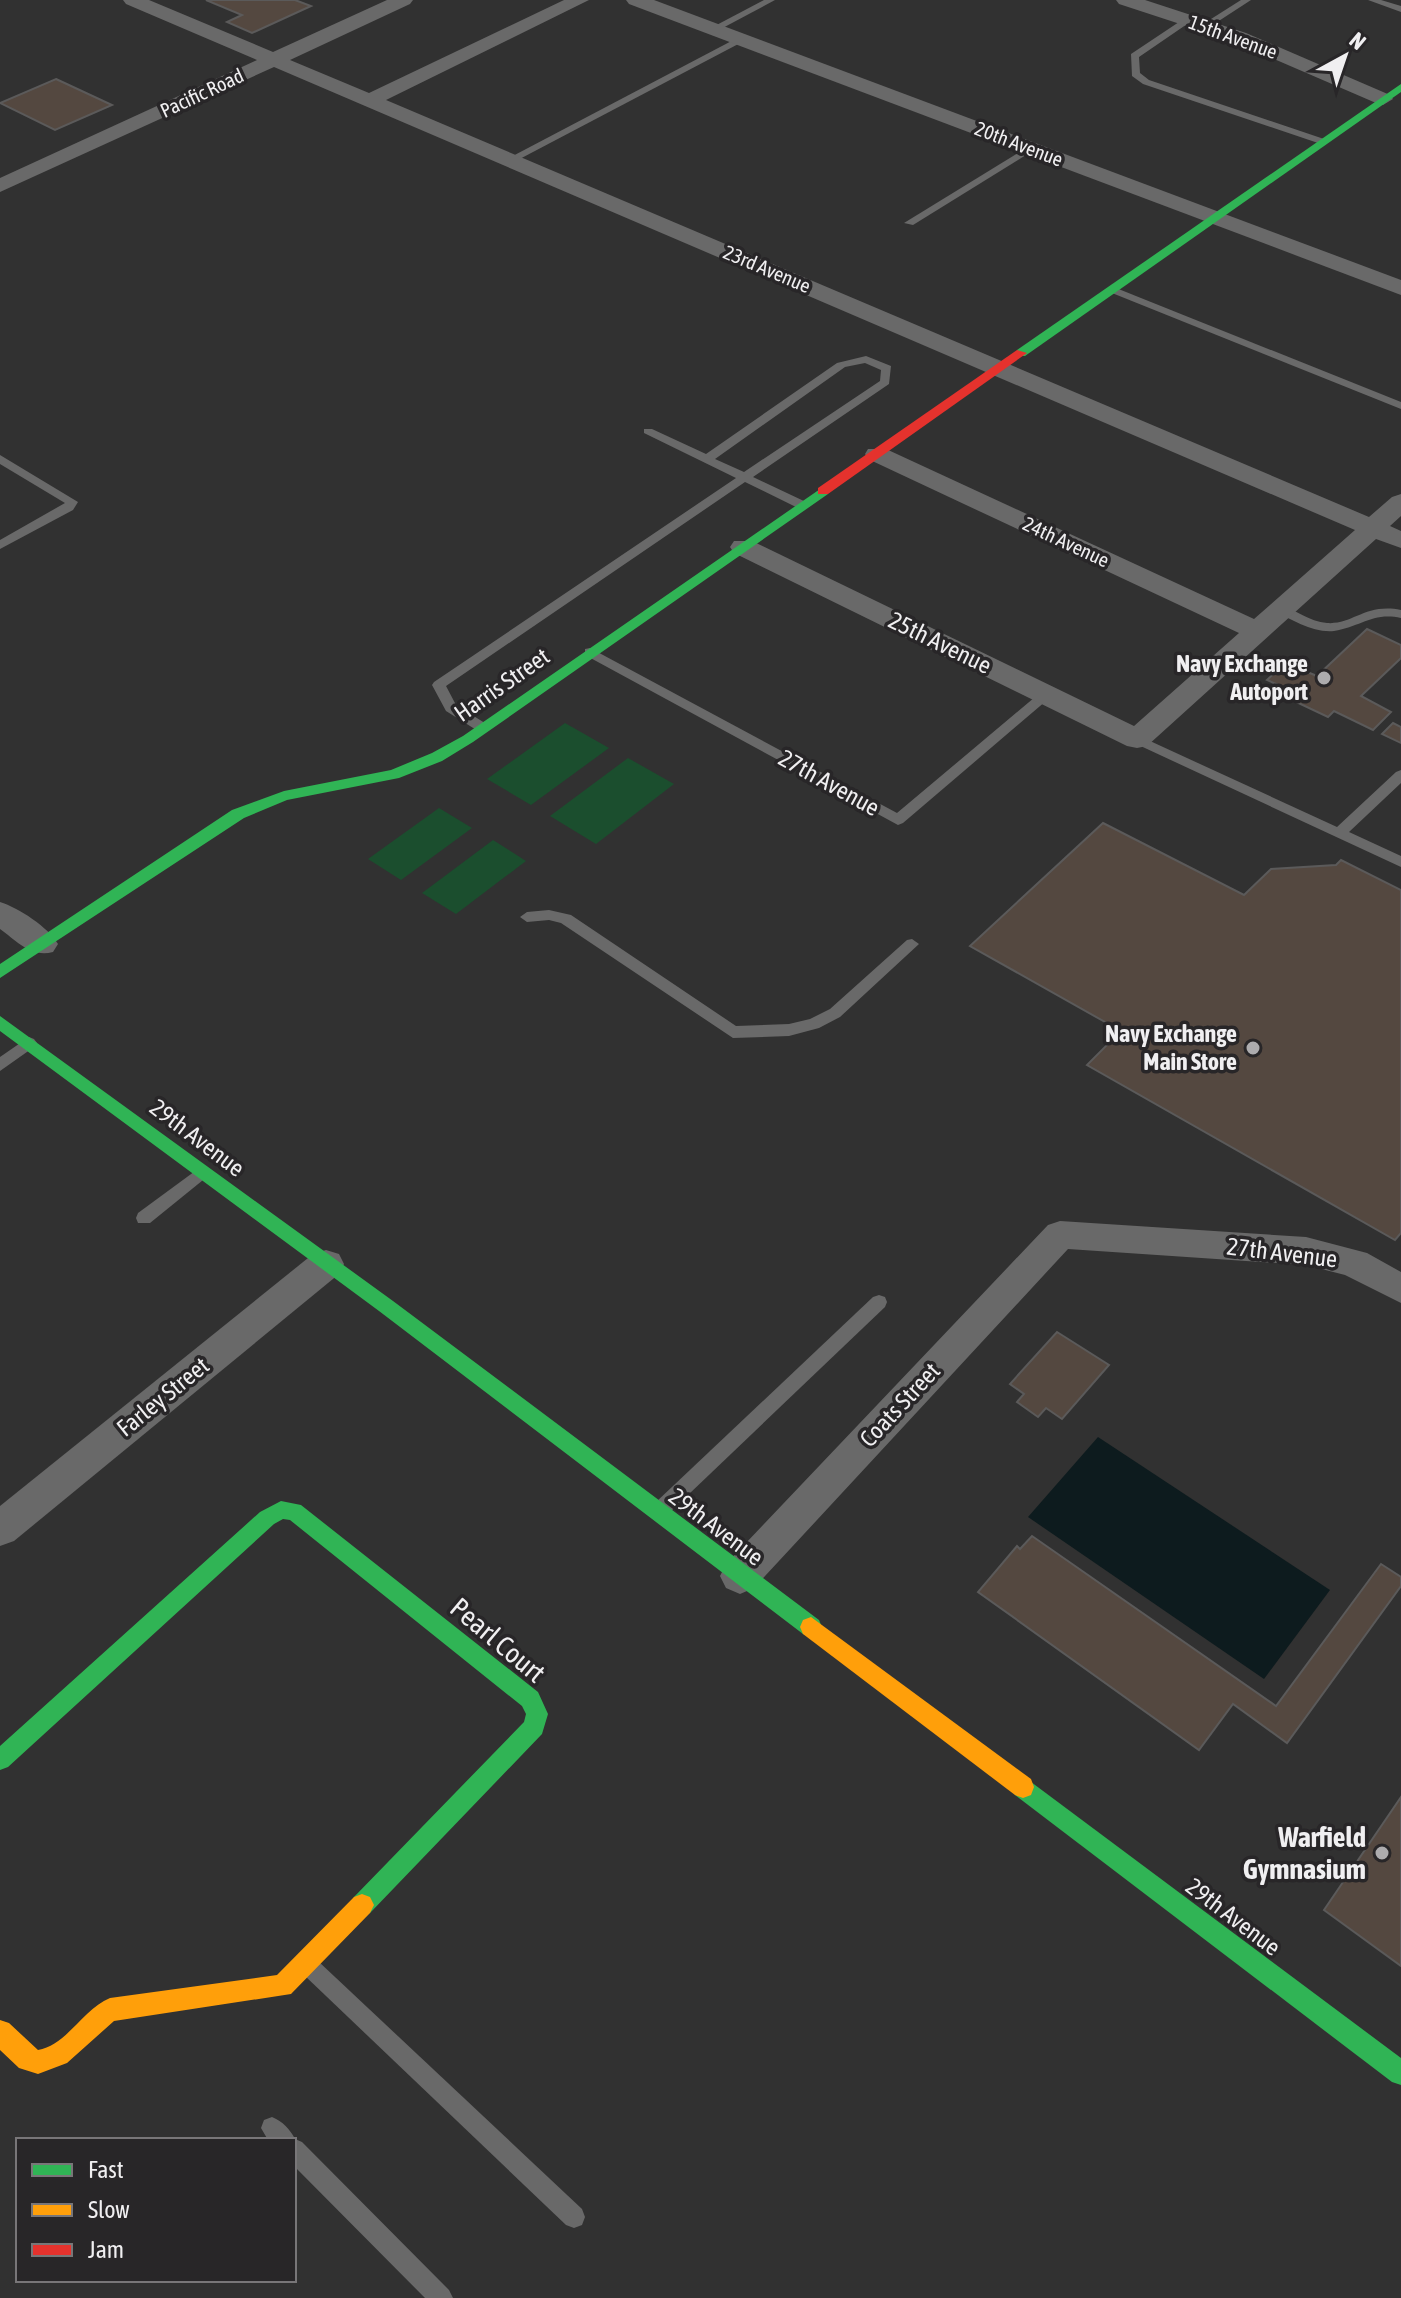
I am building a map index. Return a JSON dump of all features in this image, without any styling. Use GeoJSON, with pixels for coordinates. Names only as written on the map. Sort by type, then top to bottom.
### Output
{"type":"FeatureCollection","features":[{"type":"Feature","properties":{"kind":"street","name":"23rd Avenue"},"geometry":{"type":"LineString","coordinates":[[133,0],[1401,540]]}},
{"type":"Feature","properties":{"kind":"street","name":"Pacific Road"},"geometry":{"type":"LineString","coordinates":[[0,186],[403,0]]}},
{"type":"Feature","properties":{"kind":"street"},"geometry":{"type":"LineString","coordinates":[[369,101],[579,0]]}},
{"type":"Feature","properties":{"kind":"street","name":"20th Avenue"},"geometry":{"type":"LineString","coordinates":[[636,0],[1401,288]]}},
{"type":"Feature","properties":{"kind":"street","name":"15th Avenue"},"geometry":{"type":"LineString","coordinates":[[1126,0],[1396,92]]}},
{"type":"Feature","properties":{"kind":"street"},"geometry":{"type":"LineString","coordinates":[[346,5],[371,15]]}},
{"type":"Feature","properties":{"kind":"street","name":"Harris Street"},"geometry":{"type":"LineString","coordinates":[[0,972],[238,814],[260,803],[394,774],[437,757],[877,454],[1321,141],[1396,92]]}},
{"type":"Feature","properties":{"kind":"street","name":"24th Avenue"},"geometry":{"type":"LineString","coordinates":[[877,454],[1256,630]]}},
{"type":"Feature","properties":{"kind":"street"},"geometry":{"type":"LineString","coordinates":[[1137,739],[1279,608],[1401,502]]}},
{"type":"Feature","properties":{"kind":"street","name":"25th Avenue"},"geometry":{"type":"LineString","coordinates":[[743,547],[1137,739]]}},
{"type":"Feature","properties":{"kind":"street"},"geometry":{"type":"LineString","coordinates":[[0,913],[42,944]]}},
{"type":"Feature","properties":{"kind":"street","name":"29th Avenue"},"geometry":{"type":"LineString","coordinates":[[0,1022],[386,1306],[1401,2073]]}},
{"type":"Feature","properties":{"kind":"street","name":"27th Avenue"},"geometry":{"type":"LineString","coordinates":[[1060,1235],[1306,1251],[1354,1263],[1401,1289]]}},
{"type":"Feature","properties":{"kind":"street","name":"Coats Street"},"geometry":{"type":"LineString","coordinates":[[740,1576],[1060,1235]]}},
{"type":"Feature","properties":{"kind":"street","name":"Farley Street"},"geometry":{"type":"LineString","coordinates":[[0,1529],[326,1264]]}},
{"type":"Feature","properties":{"kind":"street","name":"Pearl Court"},"geometry":{"type":"LineString","coordinates":[[0,1760],[267,1518],[281,1510],[294,1511],[530,1699],[537,1714],[534,1727],[283,1986],[126,2009],[113,2008],[98,2013],[63,2053],[47,2063],[32,2062],[0,2032]]}},
{"type":"Feature","properties":{"kind":"lane"},"geometry":{"type":"LineString","coordinates":[[714,29],[771,0]]}},
{"type":"Feature","properties":{"kind":"lane"},"geometry":{"type":"LineString","coordinates":[[1247,0],[1134,56],[1135,74],[1146,82],[1321,141]]}},
{"type":"Feature","properties":{"kind":"lane"},"geometry":{"type":"LineString","coordinates":[[1372,0],[1401,9]]}},
{"type":"Feature","properties":{"kind":"lane"},"geometry":{"type":"LineString","coordinates":[[510,160],[741,39]]}},
{"type":"Feature","properties":{"kind":"lane"},"geometry":{"type":"LineString","coordinates":[[909,223],[1031,148]]}},
{"type":"Feature","properties":{"kind":"lane"},"geometry":{"type":"LineString","coordinates":[[1111,289],[1401,406]]}},
{"type":"Feature","properties":{"kind":"lane"},"geometry":{"type":"LineString","coordinates":[[483,728],[451,708],[439,685],[885,382],[887,368],[866,359],[841,365],[707,459]]}},
{"type":"Feature","properties":{"kind":"lane"},"geometry":{"type":"LineString","coordinates":[[648,431],[802,505]]}},
{"type":"Feature","properties":{"kind":"lane"},"geometry":{"type":"LineString","coordinates":[[0,459],[72,502],[69,507],[0,545]]}},
{"type":"Feature","properties":{"kind":"lane"},"geometry":{"type":"LineString","coordinates":[[1279,608],[1319,626],[1333,627],[1361,614],[1378,611],[1401,614]]}},
{"type":"Feature","properties":{"kind":"lane","name":"27th Avenue"},"geometry":{"type":"LineString","coordinates":[[590,652],[898,820],[1046,695]]}},
{"type":"Feature","properties":{"kind":"lane"},"geometry":{"type":"LineString","coordinates":[[1137,739],[1401,862]]}},
{"type":"Feature","properties":{"kind":"lane"},"geometry":{"type":"LineString","coordinates":[[1339,833],[1401,775]]}},
{"type":"Feature","properties":{"kind":"lane"},"geometry":{"type":"LineString","coordinates":[[527,917],[549,915],[566,919],[733,1032],[789,1030],[814,1024],[835,1013],[912,944]]}},
{"type":"Feature","properties":{"kind":"lane"},"geometry":{"type":"LineString","coordinates":[[0,1065],[29,1043]]}},
{"type":"Feature","properties":{"kind":"lane"},"geometry":{"type":"LineString","coordinates":[[144,1218],[202,1172]]}},
{"type":"Feature","properties":{"kind":"lane"},"geometry":{"type":"LineString","coordinates":[[657,1513],[879,1302]]}},
{"type":"Feature","properties":{"kind":"lane"},"geometry":{"type":"LineString","coordinates":[[307,1964],[574,2217]]}},
{"type":"Feature","properties":{"kind":"lane"},"geometry":{"type":"LineString","coordinates":[[296,2152],[441,2298]]}},
{"type":"Feature","properties":{"kind":"green space"},"geometry":{"type":"Polygon","coordinates":[[[565,723],[609,748],[531,805],[487,779],[565,723]]]}},
{"type":"Feature","properties":{"kind":"green space"},"geometry":{"type":"Polygon","coordinates":[[[628,758],[674,784],[596,844],[550,816],[628,758]]]}},
{"type":"Feature","properties":{"kind":"green space"},"geometry":{"type":"Polygon","coordinates":[[[439,808],[472,828],[401,880],[368,859],[439,808]]]}},
{"type":"Feature","properties":{"kind":"green space"},"geometry":{"type":"Polygon","coordinates":[[[493,840],[526,861],[456,914],[422,893],[493,840]]]}},
{"type":"Feature","properties":{"kind":"shaded area"},"geometry":{"type":"Polygon","coordinates":[[[1098,1437],[1330,1590],[1264,1679],[1028,1517],[1098,1437]]]}},
{"type":"Feature","properties":{"kind":"building"},"geometry":{"type":"Polygon","coordinates":[[[206,0],[295,0],[311,6],[252,33],[227,22],[242,15],[206,0]]]}},
{"type":"Feature","properties":{"kind":"building"},"geometry":{"type":"Polygon","coordinates":[[[56,79],[112,105],[55,130],[0,103],[56,79]]]}},
{"type":"Feature","properties":{"kind":"building","name":"Navy Exchange Autoport"},"geometry":{"type":"Polygon","coordinates":[[[1367,629],[1401,645],[1401,658],[1361,696],[1391,712],[1373,730],[1334,711],[1328,717],[1292,700],[1299,694],[1267,680],[1285,663],[1317,676],[1367,629]]]}},
{"type":"Feature","properties":{"kind":"building"},"geometry":{"type":"Polygon","coordinates":[[[1393,723],[1401,727],[1401,743],[1382,734],[1393,723]]]}},
{"type":"Feature","properties":{"kind":"building","name":"Navy Exchange Main Store"},"geometry":{"type":"Polygon","coordinates":[[[1103,823],[1244,895],[1271,869],[1336,865],[1341,860],[1401,890],[1401,1233],[1395,1240],[1087,1065],[1121,1031],[970,946],[1103,823]]]}},
{"type":"Feature","properties":{"kind":"building"},"geometry":{"type":"Polygon","coordinates":[[[1057,1332],[1109,1365],[1062,1419],[1046,1408],[1038,1417],[1017,1402],[1024,1394],[1010,1384],[1057,1332]]]}},
{"type":"Feature","properties":{"kind":"building"},"geometry":{"type":"Polygon","coordinates":[[[1032,1536],[1276,1706],[1381,1564],[1401,1577],[1401,1586],[1287,1743],[1233,1704],[1199,1750],[978,1592],[1017,1546],[1020,1549],[1032,1536]]]}},
{"type":"Feature","properties":{"kind":"building","name":"Warfield Gymnasium"},"geometry":{"type":"Polygon","coordinates":[[[1401,1797],[1401,1966],[1324,1910],[1401,1797]]]}},
{"type":"Feature","properties":{"kind":"traffic: fast"},"geometry":{"type":"LineString","coordinates":[[1021,353],[1401,87]]}},
{"type":"Feature","properties":{"kind":"traffic: fast"},"geometry":{"type":"LineString","coordinates":[[0,972],[238,814],[284,796],[394,774],[437,757],[468,739],[823,491]]}},
{"type":"Feature","properties":{"kind":"traffic: fast"},"geometry":{"type":"LineString","coordinates":[[0,1022],[386,1306],[811,1627]]}},
{"type":"Feature","properties":{"kind":"traffic: fast"},"geometry":{"type":"LineString","coordinates":[[0,1760],[267,1518],[281,1510],[294,1511],[530,1699],[537,1714],[534,1727],[362,1905]]}},
{"type":"Feature","properties":{"kind":"traffic: fast"},"geometry":{"type":"LineString","coordinates":[[1023,1787],[1401,2073]]}},
{"type":"Feature","properties":{"kind":"traffic: slow"},"geometry":{"type":"LineString","coordinates":[[811,1627],[1023,1787]]}},
{"type":"Feature","properties":{"kind":"traffic: slow"},"geometry":{"type":"LineString","coordinates":[[0,2032],[24,2056],[38,2062],[59,2054],[110,2010],[283,1986],[362,1905]]}},
{"type":"Feature","properties":{"kind":"traffic: jam"},"geometry":{"type":"LineString","coordinates":[[823,491],[1021,353]]}},
{"type":"Feature","properties":{"kind":"place","name":"Navy Exchange Autoport"},"geometry":{"type":"Point","coordinates":[1324,678]}},
{"type":"Feature","properties":{"kind":"place","name":"Navy Exchange Main Store"},"geometry":{"type":"Point","coordinates":[1253,1048]}},
{"type":"Feature","properties":{"kind":"place","name":"Warfield Gymnasium"},"geometry":{"type":"Point","coordinates":[1382,1853]}}]}
